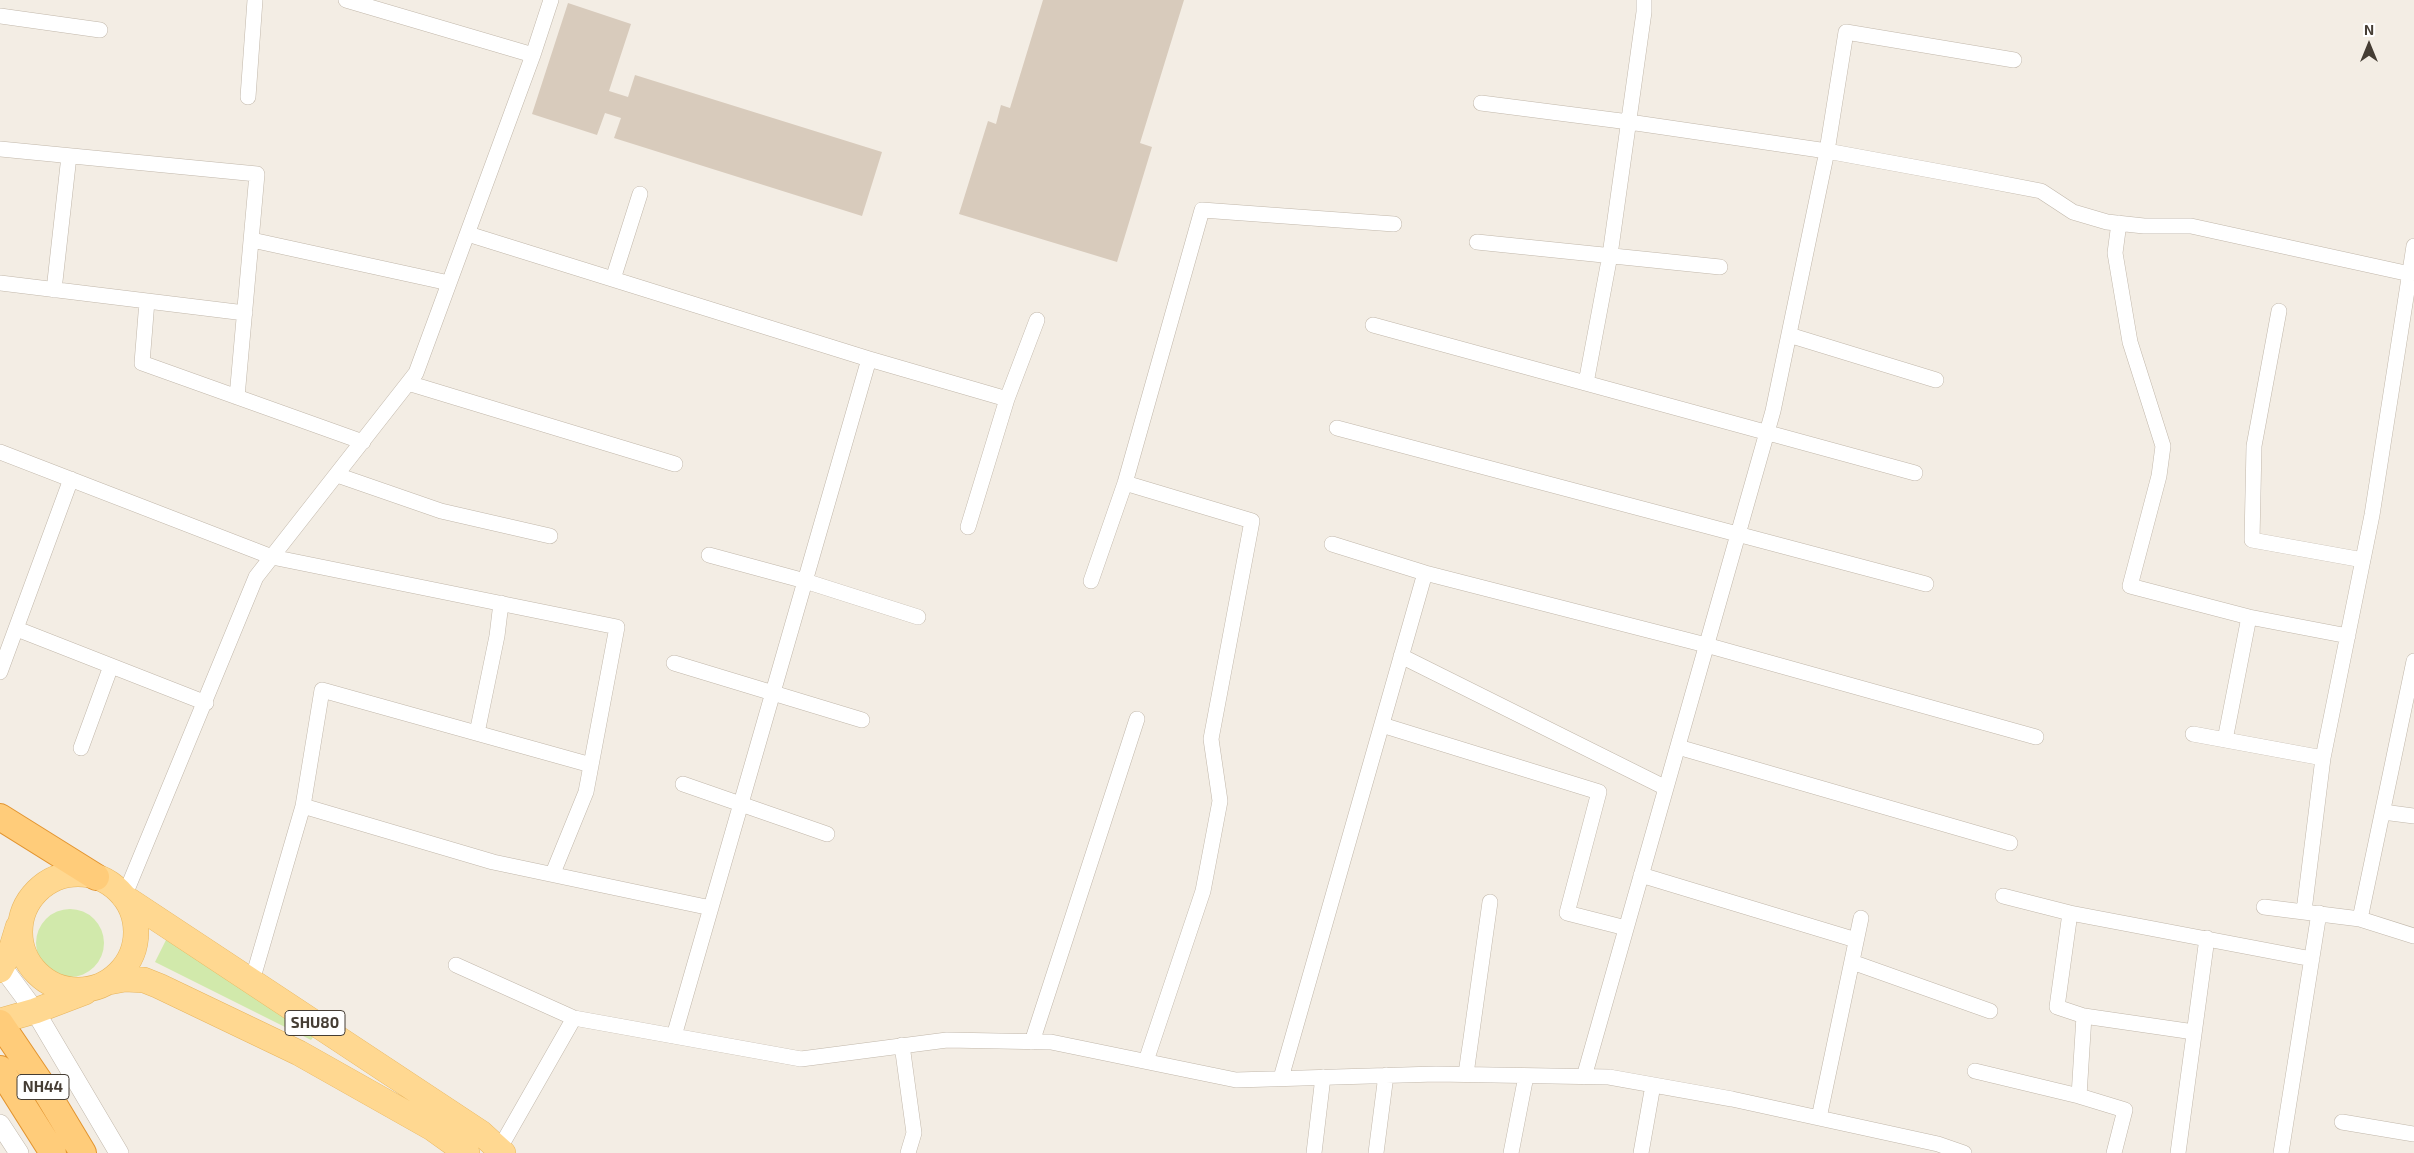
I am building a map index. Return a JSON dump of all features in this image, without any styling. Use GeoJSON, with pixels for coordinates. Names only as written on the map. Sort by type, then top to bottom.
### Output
{"type":"FeatureCollection","features":[{"type":"Feature","properties":{"kind":"highway"},"geometry":{"type":"LineString","coordinates":[[0,817],[96,877]]}},
{"type":"Feature","properties":{"kind":"highway","name":"NH44"},"geometry":{"type":"LineString","coordinates":[[0,1022],[44,1088],[83,1153]]}},
{"type":"Feature","properties":{"kind":"highway","name":"NH44"},"geometry":{"type":"LineString","coordinates":[[0,1069],[53,1153]]}},
{"type":"Feature","properties":{"kind":"main road","name":"SHU80"},"geometry":{"type":"LineString","coordinates":[[467,1153],[432,1128],[299,1053],[159,986],[135,979],[77,990],[59,988],[44,979],[31,967],[22,951],[20,938],[21,920],[33,895],[50,882],[69,875],[96,877],[112,885],[124,897],[481,1133],[500,1152]]}},
{"type":"Feature","properties":{"kind":"main road","name":"SHU80"},"geometry":{"type":"LineString","coordinates":[[102,985],[126,965],[136,943],[136,927],[132,911],[124,897]]}},
{"type":"Feature","properties":{"kind":"main road"},"geometry":{"type":"LineString","coordinates":[[1,967],[21,920]]}},
{"type":"Feature","properties":{"kind":"main road"},"geometry":{"type":"LineString","coordinates":[[0,1022],[35,1011],[102,985]]}},
{"type":"Feature","properties":{"kind":"street"},"geometry":{"type":"LineString","coordinates":[[248,97],[256,0]]}},
{"type":"Feature","properties":{"kind":"street"},"geometry":{"type":"LineString","coordinates":[[346,0],[533,55]]}},
{"type":"Feature","properties":{"kind":"street"},"geometry":{"type":"LineString","coordinates":[[124,897],[206,703],[256,577],[416,373],[533,55],[551,0]]}},
{"type":"Feature","properties":{"kind":"street"},"geometry":{"type":"LineString","coordinates":[[1586,383],[1610,255],[1644,12],[1644,0]]}},
{"type":"Feature","properties":{"kind":"street"},"geometry":{"type":"LineString","coordinates":[[0,16],[100,30]]}},
{"type":"Feature","properties":{"kind":"street"},"geometry":{"type":"LineString","coordinates":[[1584,1077],[1767,432],[1827,152],[1846,32],[2014,60]]}},
{"type":"Feature","properties":{"kind":"street"},"geometry":{"type":"LineString","coordinates":[[1481,104],[1629,122],[1827,152],[2041,191],[2073,212],[2119,223],[2144,226],[2191,226],[2411,281]]}},
{"type":"Feature","properties":{"kind":"street"},"geometry":{"type":"LineString","coordinates":[[0,149],[257,174],[237,397]]}},
{"type":"Feature","properties":{"kind":"street"},"geometry":{"type":"LineString","coordinates":[[54,290],[69,156]]}},
{"type":"Feature","properties":{"kind":"street"},"geometry":{"type":"LineString","coordinates":[[613,279],[640,194]]}},
{"type":"Feature","properties":{"kind":"street"},"geometry":{"type":"LineString","coordinates":[[1091,581],[1124,483],[1202,210],[1394,224]]}},
{"type":"Feature","properties":{"kind":"street"},"geometry":{"type":"LineString","coordinates":[[2119,223],[2115,254],[2130,342],[2163,446],[2159,476],[2130,586],[2249,617],[2348,636]]}},
{"type":"Feature","properties":{"kind":"street"},"geometry":{"type":"LineString","coordinates":[[468,234],[1007,400]]}},
{"type":"Feature","properties":{"kind":"street"},"geometry":{"type":"LineString","coordinates":[[252,240],[449,283]]}},
{"type":"Feature","properties":{"kind":"street"},"geometry":{"type":"LineString","coordinates":[[1477,242],[1720,267]]}},
{"type":"Feature","properties":{"kind":"street"},"geometry":{"type":"LineString","coordinates":[[2282,1153],[2312,959],[2312,912],[2323,758],[2372,515],[2411,281],[2414,246]]}},
{"type":"Feature","properties":{"kind":"street"},"geometry":{"type":"LineString","coordinates":[[0,283],[245,313]]}},
{"type":"Feature","properties":{"kind":"street"},"geometry":{"type":"LineString","coordinates":[[147,301],[142,363],[363,442]]}},
{"type":"Feature","properties":{"kind":"street"},"geometry":{"type":"LineString","coordinates":[[2278,311],[2254,446],[2252,540],[2363,560]]}},
{"type":"Feature","properties":{"kind":"street"},"geometry":{"type":"LineString","coordinates":[[968,527],[1007,400],[1037,320]]}},
{"type":"Feature","properties":{"kind":"street"},"geometry":{"type":"LineString","coordinates":[[1372,325],[1915,473]]}},
{"type":"Feature","properties":{"kind":"street"},"geometry":{"type":"LineString","coordinates":[[1789,335],[1936,380]]}},
{"type":"Feature","properties":{"kind":"street"},"geometry":{"type":"LineString","coordinates":[[674,1036],[869,359]]}},
{"type":"Feature","properties":{"kind":"street"},"geometry":{"type":"LineString","coordinates":[[408,383],[675,464]]}},
{"type":"Feature","properties":{"kind":"street"},"geometry":{"type":"LineString","coordinates":[[1337,428],[1926,584]]}},
{"type":"Feature","properties":{"kind":"street"},"geometry":{"type":"LineString","coordinates":[[0,452],[272,557],[617,627],[586,792],[553,873]]}},
{"type":"Feature","properties":{"kind":"street"},"geometry":{"type":"LineString","coordinates":[[336,475],[441,511],[550,536]]}},
{"type":"Feature","properties":{"kind":"street"},"geometry":{"type":"LineString","coordinates":[[0,672],[71,479]]}},
{"type":"Feature","properties":{"kind":"street"},"geometry":{"type":"LineString","coordinates":[[1124,483],[1252,522],[1211,739],[1220,801],[1203,891],[1146,1061]]}},
{"type":"Feature","properties":{"kind":"street"},"geometry":{"type":"LineString","coordinates":[[1332,544],[1425,573],[1706,646],[2036,737]]}},
{"type":"Feature","properties":{"kind":"street"},"geometry":{"type":"LineString","coordinates":[[709,555],[805,581],[918,617]]}},
{"type":"Feature","properties":{"kind":"street"},"geometry":{"type":"LineString","coordinates":[[1281,1078],[1425,573]]}},
{"type":"Feature","properties":{"kind":"street"},"geometry":{"type":"LineString","coordinates":[[477,733],[497,636],[500,603]]}},
{"type":"Feature","properties":{"kind":"street"},"geometry":{"type":"LineString","coordinates":[[2225,740],[2249,617]]}},
{"type":"Feature","properties":{"kind":"street"},"geometry":{"type":"LineString","coordinates":[[17,629],[206,703]]}},
{"type":"Feature","properties":{"kind":"street"},"geometry":{"type":"LineString","coordinates":[[1401,656],[1666,788]]}},
{"type":"Feature","properties":{"kind":"street"},"geometry":{"type":"LineString","coordinates":[[2360,919],[2412,678],[2414,661]]}},
{"type":"Feature","properties":{"kind":"street"},"geometry":{"type":"LineString","coordinates":[[674,663],[862,720]]}},
{"type":"Feature","properties":{"kind":"street"},"geometry":{"type":"LineString","coordinates":[[81,748],[111,666]]}},
{"type":"Feature","properties":{"kind":"street"},"geometry":{"type":"LineString","coordinates":[[252,981],[303,806],[322,690],[591,765]]}},
{"type":"Feature","properties":{"kind":"street"},"geometry":{"type":"LineString","coordinates":[[1032,1042],[1137,719]]}},
{"type":"Feature","properties":{"kind":"street"},"geometry":{"type":"LineString","coordinates":[[1382,725],[1599,792],[1567,912],[1626,928]]}},
{"type":"Feature","properties":{"kind":"street"},"geometry":{"type":"LineString","coordinates":[[2193,734],[2323,758]]}},
{"type":"Feature","properties":{"kind":"street"},"geometry":{"type":"LineString","coordinates":[[1678,747],[2010,843]]}},
{"type":"Feature","properties":{"kind":"street"},"geometry":{"type":"LineString","coordinates":[[683,784],[827,834]]}},
{"type":"Feature","properties":{"kind":"street"},"geometry":{"type":"LineString","coordinates":[[303,806],[493,862],[553,873],[711,908]]}},
{"type":"Feature","properties":{"kind":"street"},"geometry":{"type":"LineString","coordinates":[[2383,812],[2414,816]]}},
{"type":"Feature","properties":{"kind":"street"},"geometry":{"type":"LineString","coordinates":[[1641,875],[1856,940]]}},
{"type":"Feature","properties":{"kind":"street"},"geometry":{"type":"LineString","coordinates":[[2003,896],[2070,913],[2312,959]]}},
{"type":"Feature","properties":{"kind":"street"},"geometry":{"type":"LineString","coordinates":[[1466,1074],[1490,902]]}},
{"type":"Feature","properties":{"kind":"street"},"geometry":{"type":"LineString","coordinates":[[2264,907],[2360,919],[2414,936]]}},
{"type":"Feature","properties":{"kind":"street"},"geometry":{"type":"LineString","coordinates":[[2070,913],[2057,1007],[2084,1016],[2194,1032]]}},
{"type":"Feature","properties":{"kind":"street"},"geometry":{"type":"LineString","coordinates":[[1819,1118],[1861,918]]}},
{"type":"Feature","properties":{"kind":"street"},"geometry":{"type":"LineString","coordinates":[[2178,1153],[2207,938]]}},
{"type":"Feature","properties":{"kind":"street"},"geometry":{"type":"LineString","coordinates":[[1852,962],[1990,1011]]}},
{"type":"Feature","properties":{"kind":"street"},"geometry":{"type":"LineString","coordinates":[[456,966],[574,1018],[801,1059],[947,1040],[1051,1042],[1236,1080],[1466,1074],[1610,1077],[1819,1118],[1938,1144],[1964,1153]]}},
{"type":"Feature","properties":{"kind":"street"},"geometry":{"type":"LineString","coordinates":[[1,967],[35,1011],[119,1153]]}},
{"type":"Feature","properties":{"kind":"street"},"geometry":{"type":"LineString","coordinates":[[2079,1096],[2084,1016]]}},
{"type":"Feature","properties":{"kind":"street"},"geometry":{"type":"LineString","coordinates":[[500,1152],[574,1018]]}},
{"type":"Feature","properties":{"kind":"street"},"geometry":{"type":"LineString","coordinates":[[902,1045],[914,1133],[908,1153]]}},
{"type":"Feature","properties":{"kind":"street"},"geometry":{"type":"LineString","coordinates":[[1975,1071],[2079,1096],[2125,1110],[2114,1153]]}},
{"type":"Feature","properties":{"kind":"street"},"geometry":{"type":"LineString","coordinates":[[1376,1153],[1386,1075]]}},
{"type":"Feature","properties":{"kind":"street"},"geometry":{"type":"LineString","coordinates":[[1511,1153],[1526,1076]]}},
{"type":"Feature","properties":{"kind":"street"},"geometry":{"type":"LineString","coordinates":[[1314,1153],[1323,1077]]}},
{"type":"Feature","properties":{"kind":"street"},"geometry":{"type":"LineString","coordinates":[[1641,1153],[1653,1085]]}},
{"type":"Feature","properties":{"kind":"street"},"geometry":{"type":"LineString","coordinates":[[2342,1122],[2414,1134]]}},
{"type":"Feature","properties":{"kind":"street"},"geometry":{"type":"LineString","coordinates":[[0,1124],[19,1153]]}},
{"type":"Feature","properties":{"kind":"green space"},"geometry":{"type":"Polygon","coordinates":[[[70,909],[83,912],[94,919],[101,930],[104,943],[101,956],[94,967],[83,974],[70,977],[57,974],[46,967],[39,956],[36,943],[39,930],[46,919],[57,912],[70,909]]]}},
{"type":"Feature","properties":{"kind":"green space"},"geometry":{"type":"Polygon","coordinates":[[[167,938],[314,1036],[311,1040],[155,962],[167,938]]]}},
{"type":"Feature","properties":{"kind":"building"},"geometry":{"type":"Polygon","coordinates":[[[1043,0],[1184,0],[1140,143],[1152,147],[1117,262],[959,214],[988,121],[996,124],[1001,105],[1010,108],[1043,0]]]}},
{"type":"Feature","properties":{"kind":"building"},"geometry":{"type":"Polygon","coordinates":[[[568,3],[631,24],[609,91],[628,97],[635,75],[882,152],[862,216],[614,138],[621,118],[605,113],[597,135],[532,114],[568,3]]]}}]}
